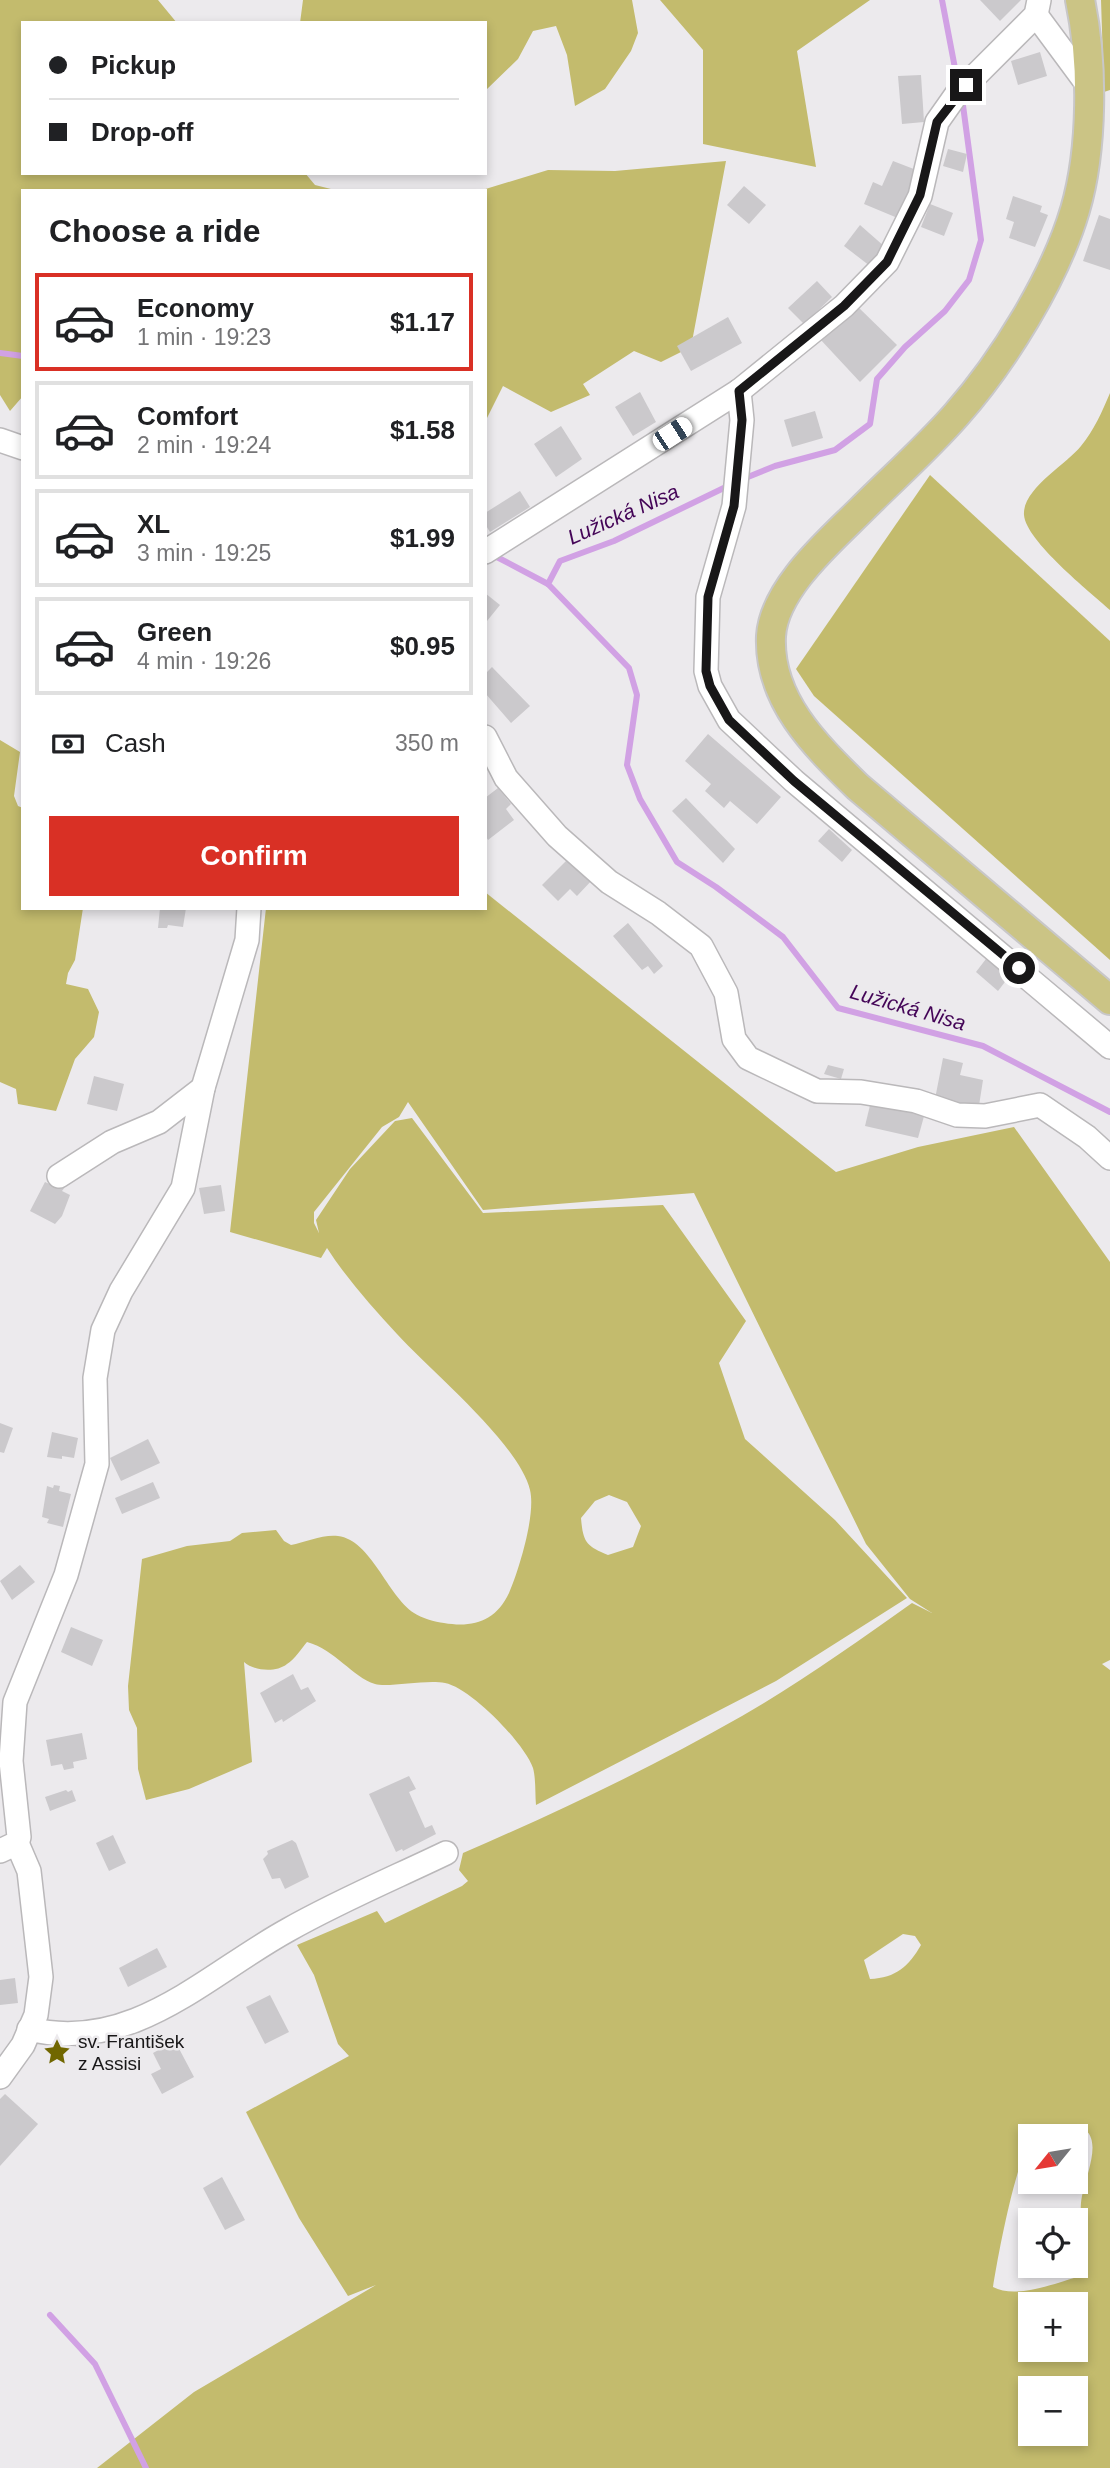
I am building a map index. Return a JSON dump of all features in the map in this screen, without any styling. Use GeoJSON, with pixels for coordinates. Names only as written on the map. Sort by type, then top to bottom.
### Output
{"type":"FeatureCollection","features":[{"type":"Feature","properties":{"kind":"main road"},"geometry":{"type":"LineString","coordinates":[[1080,0],[1087,30],[1090,88],[1084,159],[1075,210],[1047,277],[1021,325],[956,416],[812,559],[776,614],[771,635],[774,664],[784,694],[797,722],[823,753],[858,787],[1110,999]]}},
{"type":"Feature","properties":{"kind":"street"},"geometry":{"type":"LineString","coordinates":[[487,551],[739,391],[844,306],[887,262],[920,195],[937,122],[961,90],[1037,8],[1090,88]]}},
{"type":"Feature","properties":{"kind":"street"},"geometry":{"type":"LineString","coordinates":[[739,391],[742,420],[734,506],[708,597],[706,671],[710,686],[729,720],[794,781],[1110,1047]]}},
{"type":"Feature","properties":{"kind":"street"},"geometry":{"type":"LineString","coordinates":[[0,440],[21,447]]}},
{"type":"Feature","properties":{"kind":"street"},"geometry":{"type":"LineString","coordinates":[[487,741],[506,778],[557,836],[609,882],[658,913],[701,946],[726,993],[734,1039],[748,1058],[817,1091],[875,1094],[916,1101],[957,1115],[985,1116],[1040,1105],[1087,1137],[1110,1158]]}},
{"type":"Feature","properties":{"kind":"street"},"geometry":{"type":"LineString","coordinates":[[0,2077],[23,2045],[36,2015],[41,1977],[29,1871],[9,1847],[15,1702],[66,1575],[97,1464],[95,1378],[103,1330],[121,1291],[183,1188],[203,1088],[247,940],[249,910]]}},
{"type":"Feature","properties":{"kind":"street"},"geometry":{"type":"LineString","coordinates":[[59,1176],[112,1142],[159,1122],[203,1088]]}},
{"type":"Feature","properties":{"kind":"street"},"geometry":{"type":"LineString","coordinates":[[29,2029],[54,2035],[135,2023],[173,2004],[288,1930],[446,1853]]}},
{"type":"Feature","properties":{"kind":"shaded area"},"geometry":{"type":"Polygon","coordinates":[[[0,0],[158,0],[175,21],[21,21],[21,175],[307,175],[315,185],[331,189],[21,189],[21,398],[10,411],[0,395],[0,0]]]}},
{"type":"Feature","properties":{"kind":"shaded area"},"geometry":{"type":"Polygon","coordinates":[[[303,0],[632,0],[638,33],[631,51],[605,89],[575,106],[567,55],[556,26],[533,31],[518,59],[487,89],[487,21],[300,21],[303,0]]]}},
{"type":"Feature","properties":{"kind":"shaded area"},"geometry":{"type":"Polygon","coordinates":[[[660,0],[870,0],[797,51],[816,167],[703,144],[703,50],[660,0]]]}},
{"type":"Feature","properties":{"kind":"shaded area"},"geometry":{"type":"Polygon","coordinates":[[[1101,0],[1110,0],[1110,90],[1104,92],[1101,0]]]}},
{"type":"Feature","properties":{"kind":"shaded area"},"geometry":{"type":"Polygon","coordinates":[[[726,161],[691,347],[661,362],[634,351],[583,384],[590,395],[551,412],[503,386],[487,418],[486,189],[548,170],[615,171],[726,161]]]}},
{"type":"Feature","properties":{"kind":"shaded area"},"geometry":{"type":"Polygon","coordinates":[[[1110,393],[1110,610],[1047,552],[1027,526],[1024,515],[1025,505],[1037,486],[1086,440],[1110,393]]]}},
{"type":"Feature","properties":{"kind":"shaded area"},"geometry":{"type":"Polygon","coordinates":[[[930,475],[1110,641],[1110,960],[814,696],[796,669],[930,475]]]}},
{"type":"Feature","properties":{"kind":"shaded area"},"geometry":{"type":"Polygon","coordinates":[[[0,740],[20,752],[14,796],[21,807],[21,910],[83,910],[75,960],[66,984],[88,989],[99,1012],[94,1037],[75,1059],[56,1111],[18,1104],[16,1089],[0,1082],[0,740]]]}},
{"type":"Feature","properties":{"kind":"shaded area"},"geometry":{"type":"Polygon","coordinates":[[[487,894],[836,1172],[918,1147],[1014,1127],[1110,1262],[1110,1660],[1102,1664],[1110,1670],[1110,2468],[97,2468],[194,2392],[376,2285],[348,2296],[299,2218],[246,2112],[349,2056],[338,2044],[314,1975],[297,1945],[377,1911],[385,1923],[462,1886],[468,1881],[459,1870],[463,1853],[605,1788],[708,1735],[807,1676],[912,1603],[932,1613],[910,1599],[866,1544],[694,1193],[483,1210],[408,1102],[399,1117],[382,1127],[314,1212],[314,1223],[319,1233],[316,1220],[350,1169],[395,1121],[412,1118],[483,1213],[663,1205],[746,1321],[719,1363],[745,1439],[835,1520],[907,1598],[776,1681],[536,1805],[534,1772],[528,1757],[508,1731],[468,1695],[456,1687],[437,1682],[375,1684],[359,1676],[327,1651],[307,1642],[290,1662],[277,1669],[259,1669],[244,1662],[252,1762],[189,1789],[146,1800],[138,1769],[137,1728],[129,1710],[128,1686],[142,1559],[187,1546],[230,1541],[242,1533],[276,1530],[284,1541],[291,1545],[321,1537],[338,1536],[360,1547],[404,1605],[414,1613],[432,1621],[465,1624],[490,1616],[504,1603],[522,1557],[531,1513],[530,1490],[523,1472],[509,1451],[472,1409],[378,1314],[327,1248],[321,1258],[230,1232],[266,910],[487,910],[487,894]],[[609,1495],[595,1501],[581,1518],[583,1533],[590,1546],[608,1555],[633,1547],[641,1526],[627,1502],[609,1495]],[[903,1934],[864,1960],[870,1979],[887,1976],[906,1965],[921,1945],[915,1936],[903,1934]],[[1018,2124],[1018,2172],[993,2287],[1023,2291],[1074,2278],[1088,2278],[1088,2208],[1081,2208],[1081,2199],[1082,2194],[1088,2194],[1091,2138],[1088,2124],[1018,2124]]]}},
{"type":"Feature","properties":{"kind":"building"},"geometry":{"type":"Polygon","coordinates":[[[980,0],[1021,0],[1000,21],[980,0]]]}},
{"type":"Feature","properties":{"kind":"building"},"geometry":{"type":"Polygon","coordinates":[[[1040,52],[1047,76],[1018,85],[1011,61],[1040,52]]]}},
{"type":"Feature","properties":{"kind":"building"},"geometry":{"type":"Polygon","coordinates":[[[921,75],[924,122],[902,124],[898,76],[921,75]]]}},
{"type":"Feature","properties":{"kind":"building"},"geometry":{"type":"Polygon","coordinates":[[[948,149],[967,154],[963,172],[943,166],[948,149]]]}},
{"type":"Feature","properties":{"kind":"building"},"geometry":{"type":"Polygon","coordinates":[[[893,161],[919,171],[900,219],[864,204],[873,182],[882,186],[893,161]]]}},
{"type":"Feature","properties":{"kind":"building"},"geometry":{"type":"Polygon","coordinates":[[[744,186],[766,205],[749,224],[727,205],[744,186]]]}},
{"type":"Feature","properties":{"kind":"building"},"geometry":{"type":"Polygon","coordinates":[[[1013,196],[1042,206],[1040,212],[1048,215],[1035,247],[1009,238],[1014,222],[1006,219],[1013,196]]]}},
{"type":"Feature","properties":{"kind":"building"},"geometry":{"type":"Polygon","coordinates":[[[930,204],[953,213],[944,236],[921,227],[930,204]]]}},
{"type":"Feature","properties":{"kind":"building"},"geometry":{"type":"Polygon","coordinates":[[[1099,215],[1110,219],[1110,270],[1083,261],[1099,215]]]}},
{"type":"Feature","properties":{"kind":"building"},"geometry":{"type":"Polygon","coordinates":[[[860,225],[885,247],[870,266],[844,246],[860,225]]]}},
{"type":"Feature","properties":{"kind":"building"},"geometry":{"type":"Polygon","coordinates":[[[817,281],[832,297],[804,324],[788,308],[817,281]]]}},
{"type":"Feature","properties":{"kind":"building"},"geometry":{"type":"Polygon","coordinates":[[[856,305],[897,345],[860,382],[820,339],[856,305]]]}},
{"type":"Feature","properties":{"kind":"building"},"geometry":{"type":"Polygon","coordinates":[[[728,317],[742,343],[691,371],[677,346],[728,317]]]}},
{"type":"Feature","properties":{"kind":"building"},"geometry":{"type":"Polygon","coordinates":[[[640,392],[656,422],[633,436],[615,407],[640,392]]]}},
{"type":"Feature","properties":{"kind":"building"},"geometry":{"type":"Polygon","coordinates":[[[815,411],[823,438],[792,447],[784,420],[815,411]]]}},
{"type":"Feature","properties":{"kind":"building"},"geometry":{"type":"Polygon","coordinates":[[[561,426],[582,459],[556,477],[534,444],[561,426]]]}},
{"type":"Feature","properties":{"kind":"building"},"geometry":{"type":"Polygon","coordinates":[[[520,491],[530,507],[490,532],[487,527],[487,512],[520,491]]]}},
{"type":"Feature","properties":{"kind":"building"},"geometry":{"type":"Polygon","coordinates":[[[487,595],[500,605],[487,621],[487,595]]]}},
{"type":"Feature","properties":{"kind":"building"},"geometry":{"type":"Polygon","coordinates":[[[492,667],[530,706],[511,723],[487,695],[487,672],[492,667]]]}},
{"type":"Feature","properties":{"kind":"building"},"geometry":{"type":"Polygon","coordinates":[[[708,734],[781,797],[757,824],[730,801],[724,808],[705,791],[711,784],[685,761],[708,734]]]}},
{"type":"Feature","properties":{"kind":"building"},"geometry":{"type":"Polygon","coordinates":[[[498,788],[511,804],[506,809],[514,820],[488,840],[487,838],[487,796],[498,788]]]}},
{"type":"Feature","properties":{"kind":"building"},"geometry":{"type":"Polygon","coordinates":[[[686,798],[735,849],[723,863],[672,811],[686,798]]]}},
{"type":"Feature","properties":{"kind":"building"},"geometry":{"type":"Polygon","coordinates":[[[829,829],[852,850],[842,862],[818,841],[829,829]]]}},
{"type":"Feature","properties":{"kind":"building"},"geometry":{"type":"Polygon","coordinates":[[[570,857],[593,879],[577,896],[570,889],[558,901],[542,885],[570,857]]]}},
{"type":"Feature","properties":{"kind":"building"},"geometry":{"type":"Polygon","coordinates":[[[160,910],[186,910],[183,927],[168,925],[167,928],[158,928],[160,910]]]}},
{"type":"Feature","properties":{"kind":"building"},"geometry":{"type":"Polygon","coordinates":[[[628,923],[663,966],[654,974],[648,966],[642,970],[613,936],[628,923]]]}},
{"type":"Feature","properties":{"kind":"building"},"geometry":{"type":"Polygon","coordinates":[[[989,955],[1011,974],[998,991],[976,972],[989,955]]]}},
{"type":"Feature","properties":{"kind":"building"},"geometry":{"type":"Polygon","coordinates":[[[943,1058],[963,1063],[960,1075],[983,1080],[978,1112],[934,1104],[943,1058]]]}},
{"type":"Feature","properties":{"kind":"building"},"geometry":{"type":"Polygon","coordinates":[[[828,1065],[844,1069],[841,1079],[824,1074],[828,1065]]]}},
{"type":"Feature","properties":{"kind":"building"},"geometry":{"type":"Polygon","coordinates":[[[94,1076],[124,1084],[117,1111],[87,1104],[94,1076]]]}},
{"type":"Feature","properties":{"kind":"building"},"geometry":{"type":"Polygon","coordinates":[[[872,1097],[926,1109],[918,1138],[865,1126],[872,1097]]]}},
{"type":"Feature","properties":{"kind":"building"},"geometry":{"type":"Polygon","coordinates":[[[45,1182],[54,1186],[56,1182],[65,1187],[62,1191],[70,1195],[62,1216],[55,1224],[30,1211],[45,1182]]]}},
{"type":"Feature","properties":{"kind":"building"},"geometry":{"type":"Polygon","coordinates":[[[221,1185],[225,1211],[204,1214],[199,1188],[221,1185]]]}},
{"type":"Feature","properties":{"kind":"building"},"geometry":{"type":"Polygon","coordinates":[[[0,1423],[13,1428],[4,1453],[0,1452],[0,1423]]]}},
{"type":"Feature","properties":{"kind":"building"},"geometry":{"type":"Polygon","coordinates":[[[52,1432],[78,1438],[74,1458],[47,1457],[52,1432]]]}},
{"type":"Feature","properties":{"kind":"building"},"geometry":{"type":"Polygon","coordinates":[[[148,1439],[160,1463],[121,1481],[110,1458],[148,1439]]]}},
{"type":"Feature","properties":{"kind":"building"},"geometry":{"type":"Polygon","coordinates":[[[153,1482],[160,1498],[122,1514],[115,1498],[153,1482]]]}},
{"type":"Feature","properties":{"kind":"building"},"geometry":{"type":"Polygon","coordinates":[[[54,1485],[60,1486],[59,1491],[71,1494],[63,1527],[47,1523],[49,1519],[42,1517],[47,1486],[53,1488],[54,1485]]]}},
{"type":"Feature","properties":{"kind":"building"},"geometry":{"type":"Polygon","coordinates":[[[20,1565],[35,1582],[12,1600],[0,1581],[20,1565]]]}},
{"type":"Feature","properties":{"kind":"building"},"geometry":{"type":"Polygon","coordinates":[[[71,1627],[103,1640],[92,1666],[61,1652],[71,1627]]]}},
{"type":"Feature","properties":{"kind":"building"},"geometry":{"type":"Polygon","coordinates":[[[293,1674],[301,1690],[308,1687],[316,1701],[283,1722],[282,1719],[275,1723],[260,1693],[293,1674]]]}},
{"type":"Feature","properties":{"kind":"building"},"geometry":{"type":"Polygon","coordinates":[[[82,1733],[87,1759],[73,1762],[74,1768],[64,1770],[62,1764],[51,1766],[46,1740],[82,1733]]]}},
{"type":"Feature","properties":{"kind":"building"},"geometry":{"type":"Polygon","coordinates":[[[409,1776],[416,1789],[409,1792],[425,1828],[432,1825],[436,1834],[396,1852],[369,1794],[409,1776]]]}},
{"type":"Feature","properties":{"kind":"building"},"geometry":{"type":"Polygon","coordinates":[[[72,1790],[76,1801],[50,1811],[45,1797],[72,1790]]]}},
{"type":"Feature","properties":{"kind":"building"},"geometry":{"type":"Polygon","coordinates":[[[113,1835],[126,1863],[109,1871],[96,1843],[113,1835]]]}},
{"type":"Feature","properties":{"kind":"building"},"geometry":{"type":"Polygon","coordinates":[[[292,1840],[296,1843],[309,1877],[285,1889],[280,1878],[272,1879],[263,1859],[268,1854],[267,1851],[292,1840]]]}},
{"type":"Feature","properties":{"kind":"building"},"geometry":{"type":"Polygon","coordinates":[[[157,1948],[167,1967],[128,1987],[119,1968],[157,1948]]]}},
{"type":"Feature","properties":{"kind":"building"},"geometry":{"type":"Polygon","coordinates":[[[15,1978],[18,2003],[0,2005],[0,1980],[15,1978]]]}},
{"type":"Feature","properties":{"kind":"building"},"geometry":{"type":"Polygon","coordinates":[[[270,1995],[289,2032],[265,2044],[246,2007],[270,1995]]]}},
{"type":"Feature","properties":{"kind":"building"},"geometry":{"type":"Polygon","coordinates":[[[175,2041],[194,2077],[162,2094],[151,2074],[161,2069],[153,2053],[175,2041]]]}},
{"type":"Feature","properties":{"kind":"building"},"geometry":{"type":"Polygon","coordinates":[[[5,2094],[38,2124],[0,2166],[0,2099],[5,2094]]]}},
{"type":"Feature","properties":{"kind":"building"},"geometry":{"type":"Polygon","coordinates":[[[222,2177],[245,2220],[225,2230],[203,2188],[222,2177]]]}},
{"type":"Feature","properties":{"kind":"waterway","name":"Lužická Nisa"},"geometry":{"type":"LineString","coordinates":[[942,0],[958,84]]}},
{"type":"Feature","properties":{"kind":"waterway","name":"Lužická Nisa"},"geometry":{"type":"LineString","coordinates":[[743,479],[775,466],[835,450],[870,424],[877,379],[905,347],[945,311],[969,280],[981,240],[962,98]]}},
{"type":"Feature","properties":{"kind":"waterway"},"geometry":{"type":"LineString","coordinates":[[0,353],[21,356]]}},
{"type":"Feature","properties":{"kind":"waterway","name":"Lužická Nisa"},"geometry":{"type":"LineString","coordinates":[[730,485],[614,541],[560,561],[548,584],[629,668],[637,695],[627,765],[640,799],[677,862],[716,887],[783,937],[838,1008],[983,1046],[1110,1112]]}},
{"type":"Feature","properties":{"kind":"waterway"},"geometry":{"type":"LineString","coordinates":[[493,555],[548,584]]}},
{"type":"Feature","properties":{"kind":"waterway"},"geometry":{"type":"LineString","coordinates":[[50,2315],[95,2364],[146,2468]]}},
{"type":"Feature","properties":{"kind":"place","name":"sv. František z Assisi"},"geometry":{"type":"Point","coordinates":[57,2052]}},
{"type":"Feature","properties":{"kind":"route"},"geometry":{"type":"LineString","coordinates":[[966,85],[937,122],[920,195],[887,262],[844,306],[739,391],[742,420],[734,506],[708,597],[706,671],[710,686],[729,720],[794,781],[1019,968]]}}]}
